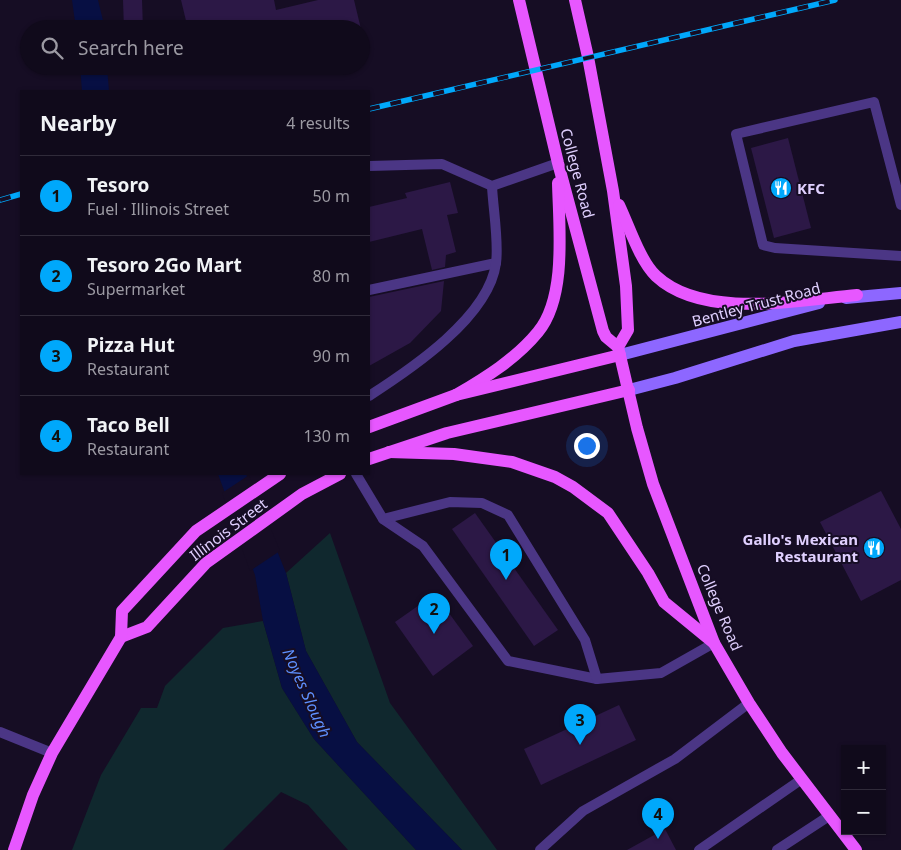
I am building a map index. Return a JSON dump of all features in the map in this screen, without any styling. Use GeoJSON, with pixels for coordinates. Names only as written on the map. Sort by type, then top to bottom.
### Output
{"type":"FeatureCollection","features":[{"type":"Feature","properties":{"kind":"main road","name":"College Road"},"geometry":{"type":"LineString","coordinates":[[519,0],[558,163],[603,331],[619,351],[630,390],[637,428],[653,484],[714,643],[749,703],[802,779],[856,850]]}},
{"type":"Feature","properties":{"kind":"main road","name":"College Road"},"geometry":{"type":"LineString","coordinates":[[574,0],[588,57],[613,191],[626,286],[628,330],[619,351]]}},
{"type":"Feature","properties":{"kind":"main road"},"geometry":{"type":"LineString","coordinates":[[456,395],[512,358],[539,331],[550,308],[556,290],[558,264],[558,163]]}},
{"type":"Feature","properties":{"kind":"main road"},"geometry":{"type":"LineString","coordinates":[[613,191],[646,264],[661,279],[687,293],[720,303],[745,305],[857,295]]}},
{"type":"Feature","properties":{"kind":"main road"},"geometry":{"type":"LineString","coordinates":[[370,427],[456,395],[619,351]]}},
{"type":"Feature","properties":{"kind":"main road"},"geometry":{"type":"LineString","coordinates":[[370,459],[446,433],[630,390]]}},
{"type":"Feature","properties":{"kind":"main road"},"geometry":{"type":"LineString","coordinates":[[389,452],[454,454],[512,462],[555,477],[573,487],[608,513],[648,573],[664,602],[714,643]]}},
{"type":"Feature","properties":{"kind":"main road","name":"Illinois Street"},"geometry":{"type":"LineString","coordinates":[[14,850],[33,795],[52,752],[121,638],[122,611],[196,531],[279,475]]}},
{"type":"Feature","properties":{"kind":"main road","name":"Illinois Street"},"geometry":{"type":"LineString","coordinates":[[121,638],[147,627],[206,563],[302,494],[338,475]]}},
{"type":"Feature","properties":{"kind":"street","name":"Bentley Trust Road"},"geometry":{"type":"LineString","coordinates":[[619,351],[857,295],[901,293]]}},
{"type":"Feature","properties":{"kind":"street"},"geometry":{"type":"LineString","coordinates":[[630,390],[675,378],[794,340],[901,322]]}},
{"type":"Feature","properties":{"kind":"lane"},"geometry":{"type":"LineString","coordinates":[[901,206],[874,102],[736,134],[763,245],[775,248],[901,256]]}},
{"type":"Feature","properties":{"kind":"lane"},"geometry":{"type":"LineString","coordinates":[[370,166],[442,164],[492,186],[558,163]]}},
{"type":"Feature","properties":{"kind":"lane"},"geometry":{"type":"LineString","coordinates":[[370,395],[410,370],[451,334],[486,294],[496,263],[492,186]]}},
{"type":"Feature","properties":{"kind":"lane"},"geometry":{"type":"LineString","coordinates":[[370,290],[496,263]]}},
{"type":"Feature","properties":{"kind":"lane"},"geometry":{"type":"LineString","coordinates":[[357,475],[384,519],[423,546],[508,661],[597,679],[661,673],[714,643]]}},
{"type":"Feature","properties":{"kind":"lane"},"geometry":{"type":"LineString","coordinates":[[384,519],[450,502],[482,503],[508,515],[585,640],[597,679]]}},
{"type":"Feature","properties":{"kind":"lane"},"geometry":{"type":"LineString","coordinates":[[540,850],[583,811],[675,759],[749,703]]}},
{"type":"Feature","properties":{"kind":"lane"},"geometry":{"type":"LineString","coordinates":[[0,732],[52,752]]}},
{"type":"Feature","properties":{"kind":"lane"},"geometry":{"type":"LineString","coordinates":[[699,850],[802,779]]}},
{"type":"Feature","properties":{"kind":"lane"},"geometry":{"type":"LineString","coordinates":[[777,850],[829,816]]}},
{"type":"Feature","properties":{"kind":"green space"},"geometry":{"type":"Polygon","coordinates":[[[330,533],[390,703],[497,850],[462,850],[357,742],[306,651],[286,573],[330,533]]]}},
{"type":"Feature","properties":{"kind":"green space"},"geometry":{"type":"Polygon","coordinates":[[[263,621],[282,688],[314,739],[416,850],[348,850],[308,805],[281,792],[223,850],[72,850],[101,775],[141,708],[157,708],[165,686],[223,628],[263,621]]]}},
{"type":"Feature","properties":{"kind":"water"},"geometry":{"type":"Polygon","coordinates":[[[72,0],[98,0],[103,20],[75,20],[72,0]]]}},
{"type":"Feature","properties":{"kind":"water"},"geometry":{"type":"Polygon","coordinates":[[[81,75],[108,75],[109,90],[82,90],[81,75]]]}},
{"type":"Feature","properties":{"kind":"water","name":"Noyes Slough"},"geometry":{"type":"Polygon","coordinates":[[[218,475],[246,475],[286,573],[306,651],[357,742],[462,850],[416,850],[314,739],[282,688],[263,621],[255,575],[218,475]]]}},
{"type":"Feature","properties":{"kind":"pier"},"geometry":{"type":"Polygon","coordinates":[[[249,475],[280,551],[250,571],[222,493],[249,475]]]}},
{"type":"Feature","properties":{"kind":"building"},"geometry":{"type":"Polygon","coordinates":[[[123,0],[142,0],[143,20],[124,20],[123,0]]]}},
{"type":"Feature","properties":{"kind":"building"},"geometry":{"type":"Polygon","coordinates":[[[181,0],[274,0],[276,10],[318,0],[354,0],[359,20],[186,20],[181,0]]]}},
{"type":"Feature","properties":{"kind":"building","name":"KFC"},"geometry":{"type":"Polygon","coordinates":[[[788,138],[811,228],[774,238],[751,148],[788,138]]]}},
{"type":"Feature","properties":{"kind":"building"},"geometry":{"type":"Polygon","coordinates":[[[450,182],[458,213],[447,215],[456,252],[446,255],[445,267],[432,270],[422,229],[370,242],[370,207],[407,198],[405,193],[450,182]]]}},
{"type":"Feature","properties":{"kind":"building"},"geometry":{"type":"Polygon","coordinates":[[[444,281],[441,311],[410,343],[370,365],[370,297],[444,281]]]}},
{"type":"Feature","properties":{"kind":"building"},"geometry":{"type":"Polygon","coordinates":[[[881,491],[901,529],[901,580],[861,601],[820,522],[881,491]]]}},
{"type":"Feature","properties":{"kind":"building"},"geometry":{"type":"Polygon","coordinates":[[[475,513],[558,630],[534,646],[452,529],[475,513]]]}},
{"type":"Feature","properties":{"kind":"building"},"geometry":{"type":"Polygon","coordinates":[[[435,594],[473,646],[433,676],[395,622],[435,594]]]}},
{"type":"Feature","properties":{"kind":"building"},"geometry":{"type":"Polygon","coordinates":[[[619,705],[636,740],[541,785],[524,749],[619,705]]]}},
{"type":"Feature","properties":{"kind":"building"},"geometry":{"type":"Polygon","coordinates":[[[665,829],[676,850],[627,850],[665,829]]]}},
{"type":"Feature","properties":{"kind":"railway"},"geometry":{"type":"LineString","coordinates":[[370,109],[835,0]]}},
{"type":"Feature","properties":{"kind":"railway"},"geometry":{"type":"LineString","coordinates":[[0,200],[20,194]]}},
{"type":"Feature","properties":{"kind":"place","name":"KFC"},"geometry":{"type":"Point","coordinates":[781,188]}},
{"type":"Feature","properties":{"kind":"place","name":"Gallo's Mexican Restaurant"},"geometry":{"type":"Point","coordinates":[874,548]}},
{"type":"Feature","properties":{"kind":"place","name":"Tesoro"},"geometry":{"type":"Point","coordinates":[506,580]}},
{"type":"Feature","properties":{"kind":"place","name":"Tesoro 2Go Mart"},"geometry":{"type":"Point","coordinates":[434,634]}},
{"type":"Feature","properties":{"kind":"place","name":"Pizza Hut"},"geometry":{"type":"Point","coordinates":[580,745]}},
{"type":"Feature","properties":{"kind":"place","name":"Taco Bell"},"geometry":{"type":"Point","coordinates":[658,839]}}]}
